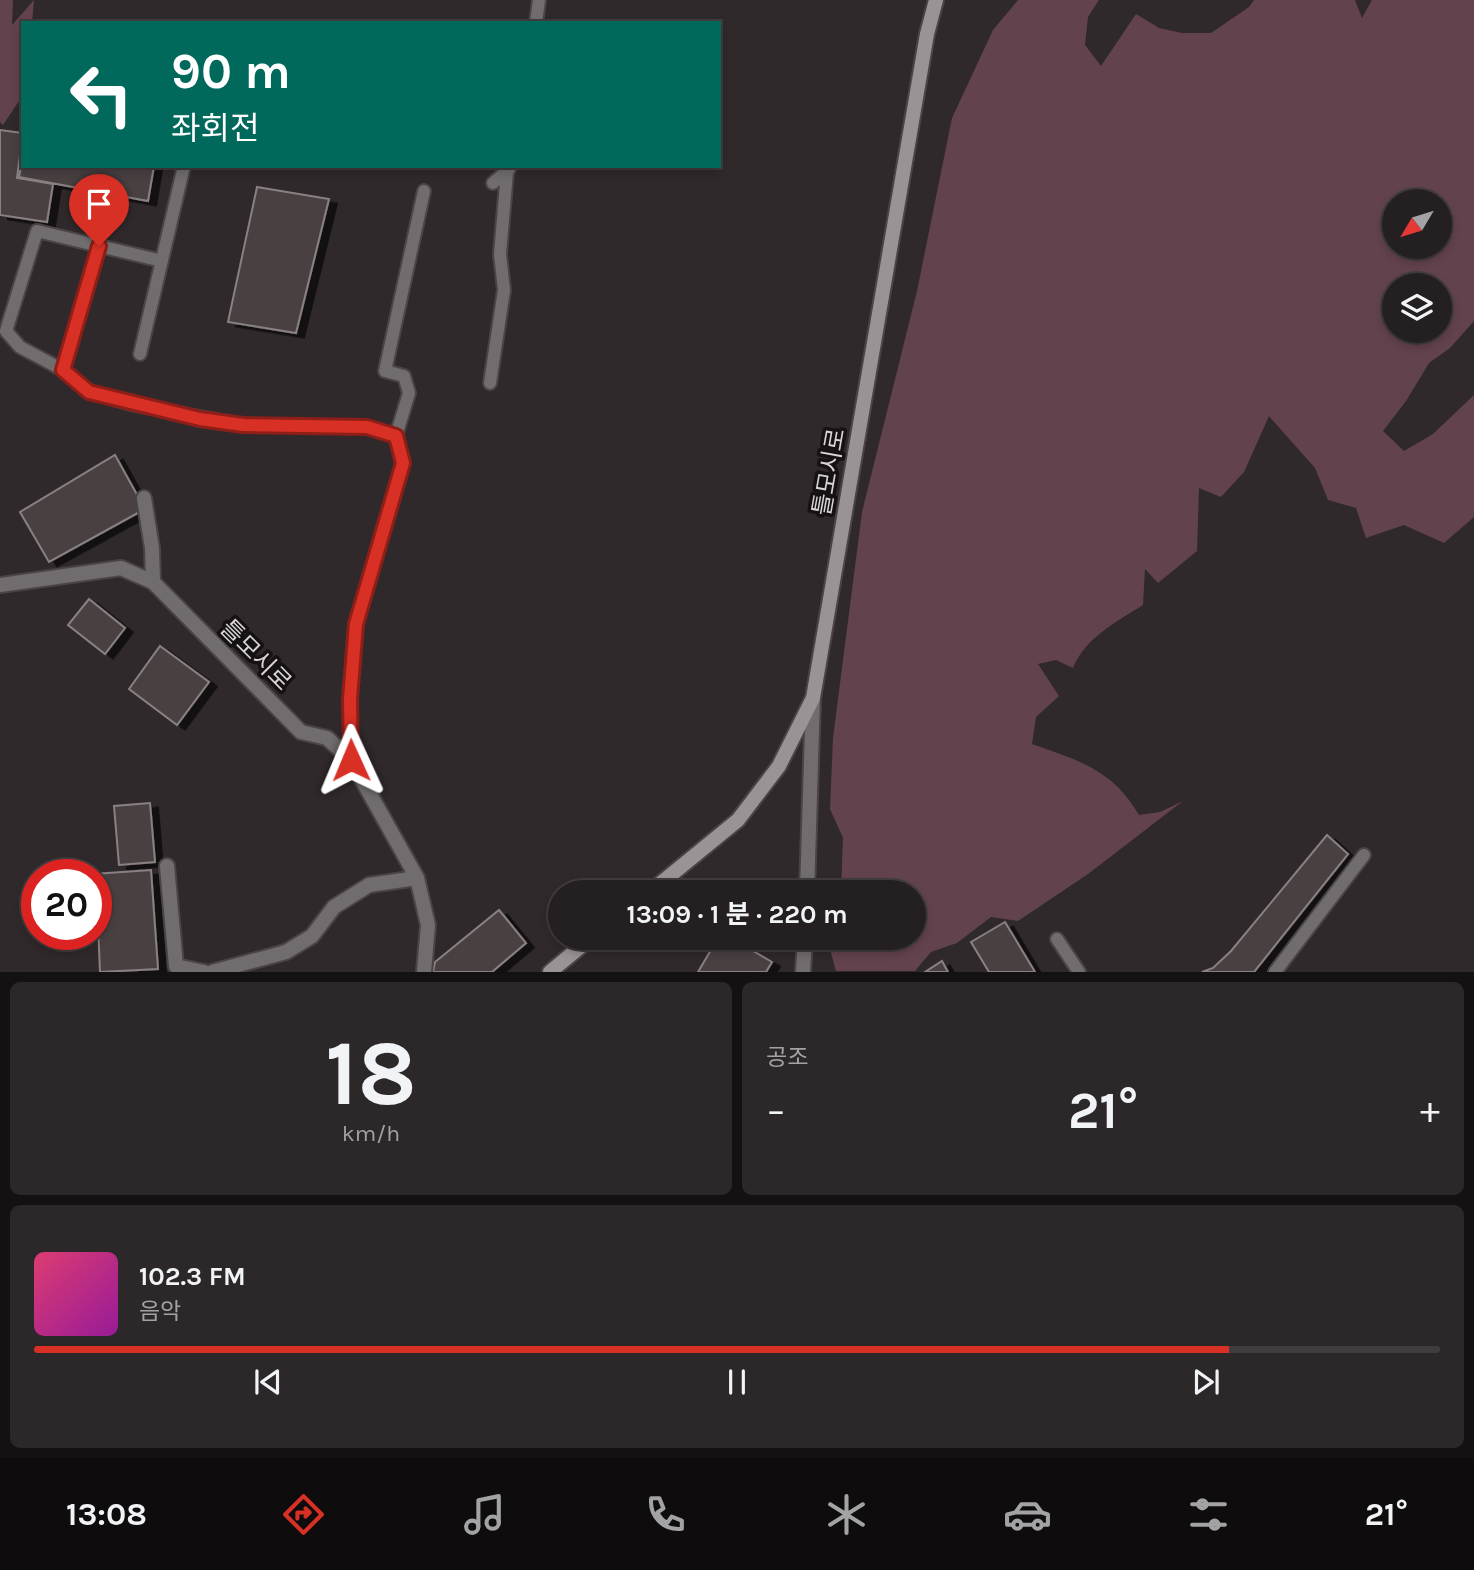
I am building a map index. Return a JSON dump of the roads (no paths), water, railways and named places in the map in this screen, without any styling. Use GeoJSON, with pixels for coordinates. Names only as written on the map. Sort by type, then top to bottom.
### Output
{"type":"FeatureCollection","features":[{"type":"Feature","properties":{"kind":"main road","name":"틀모시로"},"geometry":{"type":"LineString","coordinates":[[664,880],[745,811],[779,766],[813,698],[927,34],[936,0]]}},
{"type":"Feature","properties":{"kind":"main road"},"geometry":{"type":"LineString","coordinates":[[550,971],[576,950]]}},
{"type":"Feature","properties":{"kind":"street"},"geometry":{"type":"LineString","coordinates":[[144,498],[152,548],[153,582]]}},
{"type":"Feature","properties":{"kind":"street","name":"틀모시로"},"geometry":{"type":"LineString","coordinates":[[0,585],[121,568],[153,582],[302,732],[327,738],[351,760],[417,878],[428,925],[424,971]]}},
{"type":"Feature","properties":{"kind":"street"},"geometry":{"type":"LineString","coordinates":[[807,880],[813,698]]}},
{"type":"Feature","properties":{"kind":"street"},"geometry":{"type":"LineString","coordinates":[[167,866],[176,966],[204,971]]}},
{"type":"Feature","properties":{"kind":"street"},"geometry":{"type":"LineString","coordinates":[[212,971],[286,952],[312,936],[334,908],[369,885],[417,878]]}},
{"type":"Feature","properties":{"kind":"lane"},"geometry":{"type":"LineString","coordinates":[[536,21],[539,0]]}},
{"type":"Feature","properties":{"kind":"lane"},"geometry":{"type":"LineString","coordinates":[[140,354],[184,168]]}},
{"type":"Feature","properties":{"kind":"lane"},"geometry":{"type":"LineString","coordinates":[[493,183],[509,169]]}},
{"type":"Feature","properties":{"kind":"lane"},"geometry":{"type":"LineString","coordinates":[[490,383],[504,290],[500,254],[509,169]]}},
{"type":"Feature","properties":{"kind":"lane"},"geometry":{"type":"LineString","coordinates":[[351,760],[350,699],[356,624],[403,463],[396,436],[409,393],[404,376],[385,371],[424,191]]}},
{"type":"Feature","properties":{"kind":"lane"},"geometry":{"type":"LineString","coordinates":[[162,261],[37,231],[6,331],[20,347],[63,370],[89,392],[200,419],[243,425],[367,427],[396,436]]}},
{"type":"Feature","properties":{"kind":"lane"},"geometry":{"type":"LineString","coordinates":[[63,370],[99,246]]}},
{"type":"Feature","properties":{"kind":"lane"},"geometry":{"type":"LineString","coordinates":[[1275,971],[1364,855]]}},
{"type":"Feature","properties":{"kind":"lane"},"geometry":{"type":"LineString","coordinates":[[1057,939],[1079,971]]}}]}
